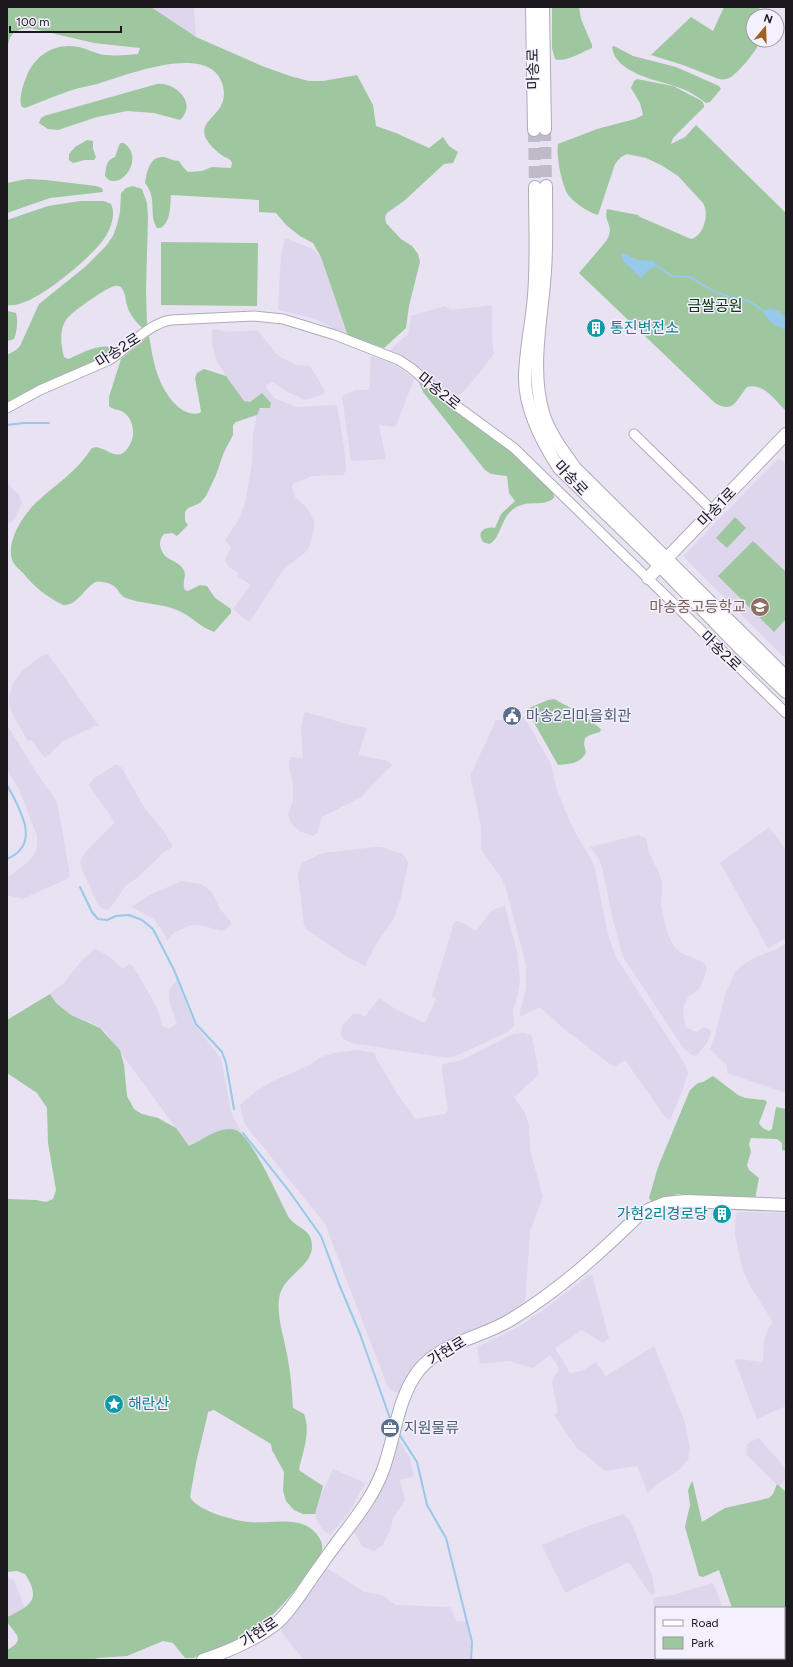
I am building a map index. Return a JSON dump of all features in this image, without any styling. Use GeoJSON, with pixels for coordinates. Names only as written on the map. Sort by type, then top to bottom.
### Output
{"type":"FeatureCollection","features":[{"type":"Feature","properties":{"kind":"street","name":"마송로"},"geometry":{"type":"LineString","coordinates":[[532,7],[539,130],[543,7]]}},
{"type":"Feature","properties":{"kind":"street","name":"마송로"},"geometry":{"type":"LineString","coordinates":[[540,186],[546,269],[538,344],[537,380],[543,413],[556,441],[575,468],[663,562],[742,650],[786,692]]}},
{"type":"Feature","properties":{"kind":"street","name":"마송2로"},"geometry":{"type":"LineString","coordinates":[[7,408],[40,390],[108,360],[151,328],[165,321],[254,316],[283,319],[304,324],[384,354],[399,360],[411,368],[447,399],[514,448],[786,713]]}},
{"type":"Feature","properties":{"kind":"street"},"geometry":{"type":"LineString","coordinates":[[634,434],[713,511]]}},
{"type":"Feature","properties":{"kind":"street","name":"마송1로"},"geometry":{"type":"LineString","coordinates":[[648,578],[786,434]]}},
{"type":"Feature","properties":{"kind":"street","name":"마송로"},"geometry":{"type":"LineString","coordinates":[[663,562],[786,677]]}},
{"type":"Feature","properties":{"kind":"street","name":"가현로"},"geometry":{"type":"LineString","coordinates":[[203,1660],[251,1640],[268,1630],[297,1600],[374,1491],[384,1469],[394,1429],[407,1390],[418,1372],[434,1356],[450,1346],[510,1320],[526,1310],[570,1278],[638,1216],[650,1209],[665,1203],[686,1201],[786,1205]]}},
{"type":"Feature","properties":{"kind":"shaded area"},"geometry":{"type":"Polygon","coordinates":[[[151,7],[194,7],[196,37],[178,26],[151,7]]]}},
{"type":"Feature","properties":{"kind":"shaded area"},"geometry":{"type":"Polygon","coordinates":[[[285,238],[311,248],[321,257],[348,336],[315,319],[278,310],[281,254],[285,238]]]}},
{"type":"Feature","properties":{"kind":"shaded area"},"geometry":{"type":"Polygon","coordinates":[[[492,305],[492,339],[494,354],[466,389],[455,399],[408,361],[389,351],[408,334],[411,316],[445,306],[451,310],[492,305]]]}},
{"type":"Feature","properties":{"kind":"shaded area"},"geometry":{"type":"Polygon","coordinates":[[[212,329],[229,332],[258,330],[275,353],[282,358],[296,365],[310,366],[325,391],[324,394],[305,400],[286,391],[273,382],[266,385],[266,388],[274,398],[296,407],[337,406],[344,447],[346,471],[343,475],[312,476],[293,484],[292,487],[295,497],[307,508],[314,521],[314,529],[310,545],[307,551],[283,570],[250,621],[247,621],[233,609],[251,585],[237,576],[239,573],[229,567],[225,560],[231,547],[225,540],[239,519],[245,503],[252,463],[253,435],[258,409],[270,408],[271,403],[262,393],[250,402],[242,399],[217,362],[212,344],[212,329]]]}},
{"type":"Feature","properties":{"kind":"shaded area"},"geometry":{"type":"Polygon","coordinates":[[[371,356],[394,364],[414,379],[396,426],[379,425],[385,459],[351,461],[342,396],[355,390],[366,390],[369,388],[371,356]]]}},
{"type":"Feature","properties":{"kind":"shaded area","name":"마송중고등학교"},"geometry":{"type":"Polygon","coordinates":[[[779,458],[786,464],[786,659],[683,556],[779,458]]]}},
{"type":"Feature","properties":{"kind":"shaded area"},"geometry":{"type":"Polygon","coordinates":[[[7,482],[20,497],[22,502],[15,519],[8,523],[7,523],[7,482]]]}},
{"type":"Feature","properties":{"kind":"shaded area"},"geometry":{"type":"Polygon","coordinates":[[[48,654],[99,726],[95,726],[62,742],[45,758],[31,740],[28,741],[11,711],[9,700],[12,685],[22,671],[40,657],[48,654]]]}},
{"type":"Feature","properties":{"kind":"shaded area"},"geometry":{"type":"Polygon","coordinates":[[[305,712],[350,725],[367,728],[358,755],[388,761],[392,765],[361,797],[322,817],[317,833],[313,836],[299,831],[290,821],[288,814],[293,801],[293,784],[289,766],[290,759],[291,757],[303,758],[301,727],[305,712]]]}},
{"type":"Feature","properties":{"kind":"shaded area"},"geometry":{"type":"Polygon","coordinates":[[[524,717],[551,764],[556,787],[565,810],[574,830],[594,865],[608,935],[616,957],[687,1069],[688,1073],[683,1089],[670,1120],[666,1118],[625,1060],[614,1067],[564,1029],[540,1007],[520,1017],[526,988],[526,965],[506,889],[502,879],[481,849],[481,826],[471,774],[496,720],[503,720],[517,726],[521,718],[524,717]]]}},
{"type":"Feature","properties":{"kind":"shaded area"},"geometry":{"type":"Polygon","coordinates":[[[7,725],[36,772],[57,802],[70,875],[67,879],[22,899],[7,895],[7,878],[28,862],[34,855],[37,847],[37,836],[19,789],[7,769],[7,725]]]}},
{"type":"Feature","properties":{"kind":"shaded area"},"geometry":{"type":"Polygon","coordinates":[[[115,765],[122,768],[145,809],[163,830],[172,847],[164,852],[137,878],[126,885],[111,907],[107,910],[101,908],[97,903],[80,862],[84,854],[114,823],[89,785],[93,779],[115,765]]]}},
{"type":"Feature","properties":{"kind":"shaded area"},"geometry":{"type":"Polygon","coordinates":[[[769,827],[786,850],[786,938],[768,948],[720,863],[769,827]]]}},
{"type":"Feature","properties":{"kind":"shaded area"},"geometry":{"type":"Polygon","coordinates":[[[638,835],[646,838],[649,853],[660,875],[662,884],[661,905],[663,916],[668,935],[674,947],[681,953],[703,962],[707,969],[700,988],[688,997],[683,1009],[685,1025],[687,1028],[697,1032],[704,1027],[710,1030],[711,1034],[706,1044],[696,1056],[684,1049],[623,957],[613,920],[602,867],[598,857],[590,847],[638,835]]]}},
{"type":"Feature","properties":{"kind":"shaded area"},"geometry":{"type":"Polygon","coordinates":[[[381,847],[402,854],[408,863],[401,897],[394,918],[375,946],[365,966],[346,956],[306,929],[304,925],[298,873],[303,862],[323,853],[381,847]]]}},
{"type":"Feature","properties":{"kind":"shaded area"},"geometry":{"type":"Polygon","coordinates":[[[181,881],[201,884],[212,892],[220,909],[231,922],[230,926],[222,931],[204,926],[191,925],[175,932],[167,940],[154,919],[131,907],[148,896],[181,881]]]}},
{"type":"Feature","properties":{"kind":"shaded area"},"geometry":{"type":"Polygon","coordinates":[[[505,906],[517,952],[520,980],[518,994],[513,1010],[514,1025],[509,1031],[456,1056],[448,1058],[351,1043],[343,1039],[341,1034],[342,1026],[353,1014],[359,1014],[365,1017],[379,998],[397,1010],[425,1023],[436,999],[432,996],[454,923],[456,921],[465,924],[476,931],[490,912],[505,906]]]}},
{"type":"Feature","properties":{"kind":"shaded area"},"geometry":{"type":"Polygon","coordinates":[[[786,943],[786,1093],[727,1073],[727,1066],[710,1049],[715,1036],[725,994],[736,971],[754,958],[777,949],[786,943]]]}},
{"type":"Feature","properties":{"kind":"shaded area"},"geometry":{"type":"Polygon","coordinates":[[[95,949],[107,955],[123,969],[130,964],[134,968],[159,1013],[162,1026],[169,1029],[177,1023],[170,1004],[169,990],[177,981],[194,1024],[221,1059],[231,1112],[242,1133],[235,1130],[189,1146],[105,1031],[94,1024],[71,1015],[56,1003],[50,994],[65,982],[82,960],[95,949]]]}},
{"type":"Feature","properties":{"kind":"shaded area"},"geometry":{"type":"Polygon","coordinates":[[[524,1033],[532,1036],[539,1075],[514,1097],[525,1113],[529,1126],[530,1150],[543,1197],[530,1231],[525,1304],[523,1307],[434,1348],[427,1355],[400,1393],[396,1392],[391,1390],[387,1385],[325,1224],[247,1127],[244,1122],[240,1105],[256,1091],[271,1082],[310,1065],[321,1057],[334,1053],[358,1050],[375,1053],[376,1058],[396,1092],[415,1119],[445,1114],[448,1110],[442,1066],[444,1064],[462,1060],[513,1034],[524,1033]]]}},
{"type":"Feature","properties":{"kind":"shaded area"},"geometry":{"type":"Polygon","coordinates":[[[737,1212],[786,1213],[786,1406],[757,1419],[735,1362],[736,1360],[740,1359],[760,1362],[763,1360],[764,1340],[768,1329],[773,1322],[750,1286],[742,1268],[735,1234],[737,1212]]]}},
{"type":"Feature","properties":{"kind":"shaded area"},"geometry":{"type":"Polygon","coordinates":[[[589,1275],[592,1275],[609,1338],[603,1343],[582,1330],[555,1348],[570,1373],[582,1371],[596,1362],[606,1376],[654,1346],[685,1423],[690,1449],[688,1460],[680,1469],[659,1483],[648,1493],[637,1466],[605,1471],[577,1448],[554,1415],[558,1413],[552,1382],[554,1376],[558,1372],[558,1366],[550,1355],[533,1368],[508,1361],[480,1364],[477,1347],[520,1326],[589,1275]]]}},
{"type":"Feature","properties":{"kind":"shaded area"},"geometry":{"type":"Polygon","coordinates":[[[759,1438],[786,1469],[786,1478],[779,1487],[746,1454],[747,1445],[759,1438]]]}},
{"type":"Feature","properties":{"kind":"shaded area"},"geometry":{"type":"Polygon","coordinates":[[[396,1440],[399,1440],[410,1458],[414,1477],[401,1479],[400,1482],[405,1500],[393,1518],[391,1528],[383,1545],[374,1551],[363,1547],[352,1529],[396,1440]]]}},
{"type":"Feature","properties":{"kind":"shaded area"},"geometry":{"type":"Polygon","coordinates":[[[333,1469],[365,1483],[348,1514],[330,1535],[323,1530],[317,1521],[315,1514],[319,1499],[333,1469]]]}},
{"type":"Feature","properties":{"kind":"shaded area"},"geometry":{"type":"Polygon","coordinates":[[[623,1514],[628,1518],[633,1527],[652,1576],[655,1592],[651,1595],[629,1562],[565,1593],[542,1545],[580,1529],[623,1514]]]}},
{"type":"Feature","properties":{"kind":"shaded area"},"geometry":{"type":"Polygon","coordinates":[[[325,1567],[364,1592],[382,1595],[396,1605],[450,1607],[457,1622],[466,1621],[471,1647],[470,1660],[304,1660],[283,1634],[281,1628],[325,1567]]]}},
{"type":"Feature","properties":{"kind":"shaded area"},"geometry":{"type":"Polygon","coordinates":[[[7,1577],[14,1580],[25,1608],[7,1617],[7,1577]]]}},
{"type":"Feature","properties":{"kind":"shaded area"},"geometry":{"type":"Polygon","coordinates":[[[713,1583],[723,1607],[655,1607],[655,1613],[653,1598],[673,1595],[713,1583]]]}},
{"type":"Feature","properties":{"kind":"shaded area"},"geometry":{"type":"Polygon","coordinates":[[[662,1659],[732,1659],[731,1660],[662,1659]]]}},
{"type":"Feature","properties":{"kind":"green space"},"geometry":{"type":"Polygon","coordinates":[[[748,6],[757,8],[745,8],[745,48],[757,48],[748,60],[731,77],[718,79],[683,65],[651,55],[691,17],[713,31],[724,7],[748,6]]]}},
{"type":"Feature","properties":{"kind":"green space"},"geometry":{"type":"Polygon","coordinates":[[[7,7],[151,7],[196,37],[262,66],[290,76],[309,81],[323,81],[357,75],[373,105],[376,126],[396,133],[429,148],[443,137],[449,146],[458,152],[453,163],[444,164],[405,200],[387,213],[385,217],[386,223],[401,239],[412,246],[418,254],[420,262],[409,306],[406,328],[384,348],[348,336],[321,257],[313,243],[300,236],[286,225],[276,213],[259,212],[259,200],[171,195],[167,221],[161,228],[157,228],[153,217],[151,195],[145,183],[150,166],[155,159],[164,157],[179,161],[188,172],[202,171],[212,167],[231,168],[232,163],[230,160],[215,150],[205,136],[204,130],[207,124],[223,102],[224,93],[222,83],[214,71],[202,65],[185,63],[167,64],[72,90],[25,108],[22,107],[21,104],[21,92],[25,81],[34,63],[46,52],[62,46],[70,46],[79,47],[102,54],[122,55],[138,54],[140,48],[94,43],[30,28],[16,31],[13,34],[9,41],[7,51],[7,7]]]}},
{"type":"Feature","properties":{"kind":"green space"},"geometry":{"type":"Polygon","coordinates":[[[552,7],[579,7],[581,19],[592,48],[564,60],[555,59],[552,48],[552,7]]]}},
{"type":"Feature","properties":{"kind":"green space"},"geometry":{"type":"Polygon","coordinates":[[[614,46],[633,56],[676,67],[719,86],[721,89],[710,102],[706,103],[683,89],[650,79],[629,70],[621,64],[615,56],[612,47],[614,46]]]}},
{"type":"Feature","properties":{"kind":"green space","name":"금쌀공원"},"geometry":{"type":"Polygon","coordinates":[[[637,79],[673,86],[702,101],[704,107],[673,138],[671,144],[685,137],[696,125],[786,213],[786,411],[763,389],[753,386],[747,387],[737,401],[731,406],[726,407],[715,403],[579,273],[607,240],[610,230],[606,218],[607,209],[638,215],[691,239],[699,234],[704,224],[706,213],[703,203],[678,176],[661,165],[646,158],[627,154],[621,157],[615,164],[598,215],[579,205],[566,192],[560,171],[558,144],[597,129],[635,119],[643,115],[640,103],[631,88],[634,81],[637,79]]]}},
{"type":"Feature","properties":{"kind":"green space"},"geometry":{"type":"Polygon","coordinates":[[[157,84],[164,84],[177,90],[186,101],[187,107],[185,114],[180,120],[154,113],[127,111],[97,117],[58,130],[48,129],[39,123],[41,118],[44,116],[157,84]]]}},
{"type":"Feature","properties":{"kind":"green space"},"geometry":{"type":"Polygon","coordinates":[[[87,140],[93,141],[93,149],[96,157],[94,160],[85,160],[73,163],[69,160],[69,154],[75,147],[87,140]]]}},
{"type":"Feature","properties":{"kind":"green space"},"geometry":{"type":"Polygon","coordinates":[[[120,143],[124,143],[130,150],[132,158],[131,166],[128,173],[122,178],[116,181],[110,180],[105,176],[106,167],[108,162],[115,157],[120,143]]]}},
{"type":"Feature","properties":{"kind":"green space"},"geometry":{"type":"Polygon","coordinates":[[[27,179],[96,186],[102,188],[103,192],[50,198],[7,213],[7,183],[27,179]]]}},
{"type":"Feature","properties":{"kind":"green space"},"geometry":{"type":"Polygon","coordinates":[[[133,186],[142,189],[147,203],[147,326],[143,328],[133,318],[128,308],[125,294],[121,287],[114,286],[108,289],[80,307],[66,320],[62,328],[62,348],[64,357],[68,359],[85,351],[99,347],[111,347],[116,350],[110,356],[7,404],[7,355],[20,346],[39,304],[85,267],[106,246],[113,236],[117,225],[120,212],[121,193],[126,188],[133,186]]]}},
{"type":"Feature","properties":{"kind":"green space"},"geometry":{"type":"Polygon","coordinates":[[[80,201],[104,201],[111,204],[113,209],[113,219],[103,240],[93,252],[70,273],[43,293],[17,305],[7,305],[7,220],[48,206],[80,201]]]}},
{"type":"Feature","properties":{"kind":"green space"},"geometry":{"type":"Polygon","coordinates":[[[161,242],[258,243],[257,306],[161,305],[161,242]]]}},
{"type":"Feature","properties":{"kind":"green space"},"geometry":{"type":"Polygon","coordinates":[[[7,311],[16,313],[17,322],[14,339],[7,341],[7,311]]]}},
{"type":"Feature","properties":{"kind":"green space"},"geometry":{"type":"Polygon","coordinates":[[[149,336],[160,382],[170,398],[184,411],[200,413],[201,411],[195,378],[197,373],[204,369],[226,376],[244,401],[250,402],[262,393],[271,403],[270,408],[260,408],[257,415],[236,422],[233,425],[233,435],[224,452],[216,475],[206,496],[200,503],[188,508],[185,512],[185,521],[188,525],[177,536],[172,533],[164,534],[160,540],[160,545],[164,554],[177,563],[184,571],[185,590],[188,591],[200,585],[207,586],[215,598],[231,609],[231,613],[214,632],[177,610],[126,598],[113,585],[104,582],[95,582],[72,603],[63,605],[36,587],[13,562],[11,554],[11,546],[17,528],[33,505],[67,476],[91,449],[96,447],[101,448],[116,455],[122,454],[127,449],[133,436],[131,421],[126,414],[109,406],[109,397],[121,359],[149,336]]]}},
{"type":"Feature","properties":{"kind":"green space"},"geometry":{"type":"Polygon","coordinates":[[[419,382],[518,457],[550,488],[554,498],[544,503],[528,504],[517,507],[508,515],[495,539],[489,544],[483,542],[481,533],[483,530],[495,528],[501,514],[515,501],[509,493],[507,476],[491,474],[485,470],[423,392],[419,382]]]}},
{"type":"Feature","properties":{"kind":"green space"},"geometry":{"type":"Polygon","coordinates":[[[735,517],[746,528],[727,548],[716,538],[735,517]]]}},
{"type":"Feature","properties":{"kind":"green space"},"geometry":{"type":"Polygon","coordinates":[[[753,541],[786,572],[786,619],[774,632],[718,576],[753,541]]]}},
{"type":"Feature","properties":{"kind":"green space"},"geometry":{"type":"Polygon","coordinates":[[[554,699],[582,714],[601,729],[600,732],[585,738],[584,744],[586,753],[574,763],[558,765],[528,712],[529,708],[554,699]]]}},
{"type":"Feature","properties":{"kind":"green space"},"geometry":{"type":"Polygon","coordinates":[[[50,994],[56,1003],[71,1015],[100,1028],[120,1050],[124,1065],[127,1096],[134,1109],[142,1114],[158,1118],[176,1128],[189,1146],[218,1131],[230,1129],[236,1130],[242,1135],[249,1143],[263,1166],[289,1218],[308,1233],[311,1241],[311,1253],[308,1259],[287,1282],[280,1294],[279,1310],[289,1366],[293,1408],[304,1414],[307,1427],[306,1442],[299,1469],[323,1486],[315,1514],[303,1514],[294,1510],[286,1501],[283,1491],[284,1472],[272,1450],[271,1444],[214,1410],[208,1412],[190,1497],[200,1507],[235,1520],[250,1522],[296,1522],[304,1525],[312,1529],[320,1539],[322,1543],[321,1554],[291,1595],[261,1625],[243,1637],[193,1658],[185,1658],[173,1643],[163,1641],[127,1656],[98,1658],[91,1660],[7,1660],[7,1650],[17,1643],[18,1636],[7,1622],[7,1617],[22,1609],[31,1601],[33,1590],[25,1574],[17,1571],[7,1572],[7,1199],[36,1200],[46,1202],[53,1199],[56,1190],[48,1143],[47,1108],[37,1093],[7,1073],[7,1020],[50,994]]]}},
{"type":"Feature","properties":{"kind":"green space"},"geometry":{"type":"Polygon","coordinates":[[[713,1076],[738,1095],[745,1098],[765,1100],[767,1102],[759,1123],[762,1127],[769,1131],[772,1129],[776,1107],[786,1109],[786,1151],[782,1150],[782,1143],[777,1139],[751,1138],[749,1144],[751,1152],[747,1165],[749,1170],[759,1178],[755,1199],[677,1194],[652,1202],[649,1198],[658,1167],[690,1090],[698,1083],[703,1082],[713,1076]]]}},
{"type":"Feature","properties":{"kind":"green space"},"geometry":{"type":"Polygon","coordinates":[[[692,1481],[702,1522],[725,1508],[769,1498],[773,1494],[777,1484],[786,1492],[785,1642],[785,1607],[732,1607],[719,1570],[703,1577],[699,1576],[685,1527],[690,1505],[688,1490],[692,1481]]]}},
{"type":"Feature","properties":{"kind":"green space"},"geometry":{"type":"Polygon","coordinates":[[[776,1659],[777,1660],[731,1660],[776,1659]]]}},
{"type":"Feature","properties":{"kind":"water"},"geometry":{"type":"Polygon","coordinates":[[[623,253],[638,260],[654,261],[655,267],[648,270],[641,278],[624,262],[621,255],[623,253]]]}},
{"type":"Feature","properties":{"kind":"water"},"geometry":{"type":"Polygon","coordinates":[[[770,308],[779,311],[786,319],[786,330],[769,321],[764,311],[770,308]]]}},
{"type":"Feature","properties":{"kind":"waterway"},"geometry":{"type":"LineString","coordinates":[[655,264],[671,276],[690,277],[713,291],[736,299],[749,301],[765,312]]}},
{"type":"Feature","properties":{"kind":"waterway"},"geometry":{"type":"LineString","coordinates":[[7,425],[49,423]]}},
{"type":"Feature","properties":{"kind":"waterway"},"geometry":{"type":"LineString","coordinates":[[7,785],[22,815],[26,835],[24,844],[18,852],[7,859]]}},
{"type":"Feature","properties":{"kind":"waterway"},"geometry":{"type":"LineString","coordinates":[[80,887],[92,912],[98,919],[107,920],[116,916],[129,915],[142,920],[153,929],[174,970],[196,1024],[222,1052],[226,1063],[234,1109]]}},
{"type":"Feature","properties":{"kind":"waterway"},"geometry":{"type":"LineString","coordinates":[[243,1133],[289,1191],[321,1236],[360,1334],[391,1421]]}},
{"type":"Feature","properties":{"kind":"waterway"},"geometry":{"type":"LineString","coordinates":[[399,1434],[417,1462],[427,1505],[446,1538],[472,1642],[471,1660]]}},
{"type":"Feature","properties":{"kind":"tunnel"},"geometry":{"type":"LineString","coordinates":[[545,129],[546,186]]}},
{"type":"Feature","properties":{"kind":"tunnel"},"geometry":{"type":"LineString","coordinates":[[534,130],[535,187]]}},
{"type":"Feature","properties":{"kind":"place","name":"통진변전소"},"geometry":{"type":"Point","coordinates":[596,328]}},
{"type":"Feature","properties":{"kind":"place","name":"마송중고등학교"},"geometry":{"type":"Point","coordinates":[760,607]}},
{"type":"Feature","properties":{"kind":"place","name":"마송2리마을회관"},"geometry":{"type":"Point","coordinates":[512,716]}},
{"type":"Feature","properties":{"kind":"place","name":"가현2리경로당"},"geometry":{"type":"Point","coordinates":[722,1214]}},
{"type":"Feature","properties":{"kind":"place","name":"해란산"},"geometry":{"type":"Point","coordinates":[114,1404]}},
{"type":"Feature","properties":{"kind":"place","name":"지원물류"},"geometry":{"type":"Point","coordinates":[390,1428]}}]}
